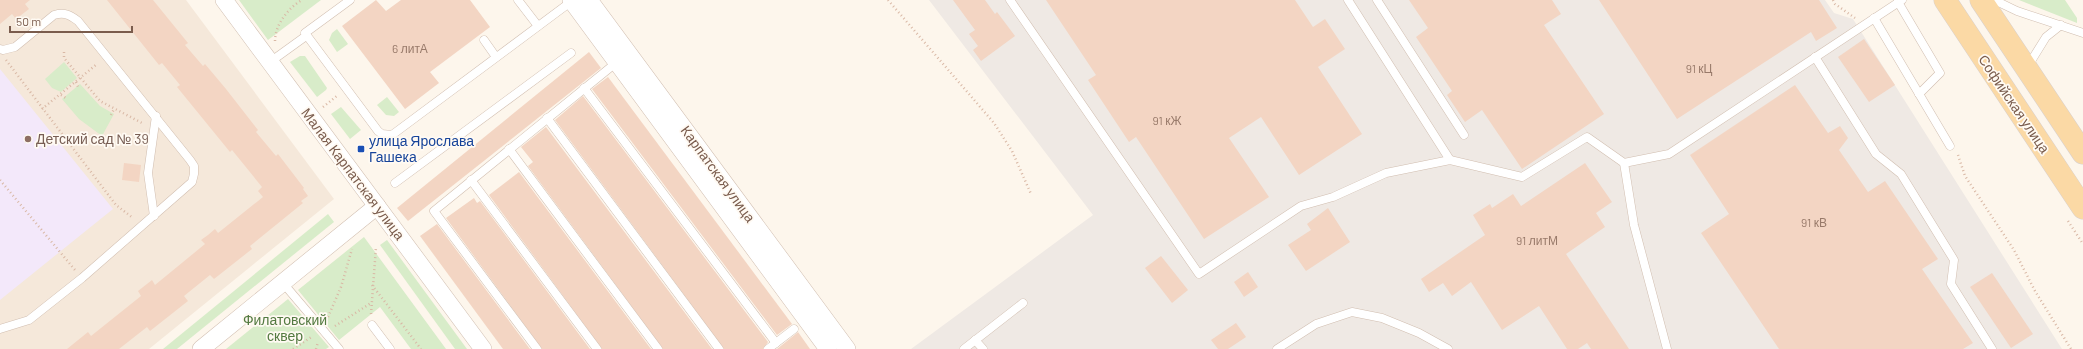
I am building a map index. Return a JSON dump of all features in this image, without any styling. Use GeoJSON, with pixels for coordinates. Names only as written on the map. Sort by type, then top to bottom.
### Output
{"type":"FeatureCollection","features":[{"type":"Feature","properties":{"kind":"main road","name":"Софийская улица"},"geometry":{"type":"LineString","coordinates":[[1945,0],[2083,208]]}},
{"type":"Feature","properties":{"kind":"main road"},"geometry":{"type":"LineString","coordinates":[[1981,0],[2083,153]]}},
{"type":"Feature","properties":{"kind":"street","name":"Малая Карпатская улица"},"geometry":{"type":"LineString","coordinates":[[224,0],[482,349]]}},
{"type":"Feature","properties":{"kind":"street","name":"Карпатская улица"},"geometry":{"type":"LineString","coordinates":[[577,0],[617,62],[828,349]]}},
{"type":"Feature","properties":{"kind":"street","name":"Карпатская улица"},"geometry":{"type":"LineString","coordinates":[[577,0],[847,349]]}},
{"type":"Feature","properties":{"kind":"street"},"geometry":{"type":"LineString","coordinates":[[201,349],[377,206]]}},
{"type":"Feature","properties":{"kind":"lane"},"geometry":{"type":"LineString","coordinates":[[270,62],[306,36],[305,33],[350,0]]}},
{"type":"Feature","properties":{"kind":"lane"},"geometry":{"type":"LineString","coordinates":[[518,0],[538,26]]}},
{"type":"Feature","properties":{"kind":"lane"},"geometry":{"type":"LineString","coordinates":[[306,36],[378,131],[386,135],[392,135],[538,26],[577,0]]}},
{"type":"Feature","properties":{"kind":"lane"},"geometry":{"type":"LineString","coordinates":[[1010,0],[1199,274],[1301,206],[1333,197],[1386,173],[1450,160],[1522,177],[1587,137],[1624,163],[1634,225],[1667,349]]}},
{"type":"Feature","properties":{"kind":"lane"},"geometry":{"type":"LineString","coordinates":[[1348,0],[1450,160]]}},
{"type":"Feature","properties":{"kind":"lane"},"geometry":{"type":"LineString","coordinates":[[1377,0],[1464,135]]}},
{"type":"Feature","properties":{"kind":"lane"},"geometry":{"type":"LineString","coordinates":[[1994,0],[2017,11],[2083,33]]}},
{"type":"Feature","properties":{"kind":"lane"},"geometry":{"type":"LineString","coordinates":[[1624,163],[1669,154],[1900,1],[1940,74],[1919,94]]}},
{"type":"Feature","properties":{"kind":"lane"},"geometry":{"type":"LineString","coordinates":[[0,49],[3,50],[14,47],[54,15],[62,13],[70,15],[78,21],[156,116],[194,166],[192,182],[82,278],[29,320],[0,328]]}},
{"type":"Feature","properties":{"kind":"lane"},"geometry":{"type":"LineString","coordinates":[[1874,18],[1950,146]]}},
{"type":"Feature","properties":{"kind":"lane"},"geometry":{"type":"LineString","coordinates":[[2027,69],[2046,37],[2061,25]]}},
{"type":"Feature","properties":{"kind":"lane"},"geometry":{"type":"LineString","coordinates":[[484,40],[496,57]]}},
{"type":"Feature","properties":{"kind":"lane"},"geometry":{"type":"LineString","coordinates":[[395,183],[571,53]]}},
{"type":"Feature","properties":{"kind":"lane"},"geometry":{"type":"LineString","coordinates":[[1815,57],[1876,154],[1900,174],[1954,260],[1951,284],[1992,349]]}},
{"type":"Feature","properties":{"kind":"lane"},"geometry":{"type":"LineString","coordinates":[[537,349],[434,211],[617,62]]}},
{"type":"Feature","properties":{"kind":"lane"},"geometry":{"type":"LineString","coordinates":[[584,88],[776,343]]}},
{"type":"Feature","properties":{"kind":"lane"},"geometry":{"type":"LineString","coordinates":[[154,216],[148,173],[156,116]]}},
{"type":"Feature","properties":{"kind":"lane"},"geometry":{"type":"LineString","coordinates":[[547,118],[719,349]]}},
{"type":"Feature","properties":{"kind":"lane"},"geometry":{"type":"LineString","coordinates":[[509,149],[658,349]]}},
{"type":"Feature","properties":{"kind":"lane"},"geometry":{"type":"LineString","coordinates":[[471,180],[597,349]]}},
{"type":"Feature","properties":{"kind":"lane"},"geometry":{"type":"LineString","coordinates":[[283,283],[339,349]]}},
{"type":"Feature","properties":{"kind":"lane"},"geometry":{"type":"LineString","coordinates":[[964,349],[1023,303]]}},
{"type":"Feature","properties":{"kind":"lane"},"geometry":{"type":"LineString","coordinates":[[1277,349],[1316,324],[1352,312],[1382,318],[1419,333],[1448,349]]}},
{"type":"Feature","properties":{"kind":"lane"},"geometry":{"type":"LineString","coordinates":[[372,325],[390,349]]}},
{"type":"Feature","properties":{"kind":"lane"},"geometry":{"type":"LineString","coordinates":[[768,349],[794,329]]}},
{"type":"Feature","properties":{"kind":"lane"},"geometry":{"type":"LineString","coordinates":[[975,340],[983,349]]}},
{"type":"Feature","properties":{"kind":"path"},"geometry":{"type":"LineString","coordinates":[[274,43],[275,31],[285,16],[302,0]]}},
{"type":"Feature","properties":{"kind":"path"},"geometry":{"type":"LineString","coordinates":[[888,0],[994,123],[1012,151],[1031,194]]}},
{"type":"Feature","properties":{"kind":"path"},"geometry":{"type":"LineString","coordinates":[[1833,0],[1835,4],[1852,15],[1861,26]]}},
{"type":"Feature","properties":{"kind":"path"},"geometry":{"type":"LineString","coordinates":[[64,52],[64,58],[100,101],[148,127]]}},
{"type":"Feature","properties":{"kind":"path"},"geometry":{"type":"LineString","coordinates":[[7,62],[116,204],[137,222]]}},
{"type":"Feature","properties":{"kind":"path"},"geometry":{"type":"LineString","coordinates":[[42,109],[61,95],[98,63]]}},
{"type":"Feature","properties":{"kind":"path"},"geometry":{"type":"LineString","coordinates":[[76,82],[79,89]]}},
{"type":"Feature","properties":{"kind":"path"},"geometry":{"type":"LineString","coordinates":[[61,95],[66,98]]}},
{"type":"Feature","properties":{"kind":"path"},"geometry":{"type":"LineString","coordinates":[[322,108],[328,103]]}},
{"type":"Feature","properties":{"kind":"path"},"geometry":{"type":"LineString","coordinates":[[111,115],[114,109]]}},
{"type":"Feature","properties":{"kind":"path"},"geometry":{"type":"LineString","coordinates":[[1950,146],[1959,156],[1965,176],[2014,250],[2035,291],[2071,349]]}},
{"type":"Feature","properties":{"kind":"path"},"geometry":{"type":"LineString","coordinates":[[0,180],[82,278]]}},
{"type":"Feature","properties":{"kind":"path"},"geometry":{"type":"LineString","coordinates":[[372,325],[372,285],[376,246]]}},
{"type":"Feature","properties":{"kind":"path"},"geometry":{"type":"LineString","coordinates":[[316,349],[341,287],[352,247]]}},
{"type":"Feature","properties":{"kind":"path"},"geometry":{"type":"LineString","coordinates":[[372,285],[421,349]]}},
{"type":"Feature","properties":{"kind":"shaded area"},"geometry":{"type":"Polygon","coordinates":[[[0,0],[186,0],[334,199],[149,349],[0,349],[0,0]]]}},
{"type":"Feature","properties":{"kind":"shaded area"},"geometry":{"type":"Polygon","coordinates":[[[929,0],[1825,0],[1834,13],[1853,19],[2062,349],[911,349],[1093,215],[929,0]]]}},
{"type":"Feature","properties":{"kind":"shaded area","name":"Детский сад № 39"},"geometry":{"type":"Polygon","coordinates":[[[0,69],[113,209],[0,300],[0,69]]]}},
{"type":"Feature","properties":{"kind":"green space"},"geometry":{"type":"Polygon","coordinates":[[[239,0],[321,0],[268,40],[239,0]]]}},
{"type":"Feature","properties":{"kind":"green space"},"geometry":{"type":"Polygon","coordinates":[[[2019,0],[2065,0],[2077,18],[2077,23],[2019,0]]]}},
{"type":"Feature","properties":{"kind":"green space"},"geometry":{"type":"Polygon","coordinates":[[[337,29],[348,44],[337,52],[329,40],[332,33],[337,29]]]}},
{"type":"Feature","properties":{"kind":"green space"},"geometry":{"type":"Polygon","coordinates":[[[300,56],[305,56],[327,88],[317,97],[290,62],[300,56]]]}},
{"type":"Feature","properties":{"kind":"green space"},"geometry":{"type":"Polygon","coordinates":[[[64,62],[77,78],[61,92],[52,88],[45,79],[64,62]]]}},
{"type":"Feature","properties":{"kind":"green space"},"geometry":{"type":"Polygon","coordinates":[[[80,84],[100,106],[114,114],[102,136],[79,119],[62,99],[80,84]]]}},
{"type":"Feature","properties":{"kind":"green space"},"geometry":{"type":"Polygon","coordinates":[[[387,97],[399,112],[394,116],[386,115],[377,105],[387,97]]]}},
{"type":"Feature","properties":{"kind":"green space"},"geometry":{"type":"Polygon","coordinates":[[[341,107],[361,130],[350,139],[331,114],[341,107]]]}},
{"type":"Feature","properties":{"kind":"green space"},"geometry":{"type":"Polygon","coordinates":[[[328,214],[334,222],[177,349],[163,349],[328,214]]]}},
{"type":"Feature","properties":{"kind":"green space"},"geometry":{"type":"Polygon","coordinates":[[[364,237],[446,349],[411,349],[380,307],[339,340],[298,290],[364,237]]]}},
{"type":"Feature","properties":{"kind":"green space"},"geometry":{"type":"Polygon","coordinates":[[[387,240],[467,349],[455,349],[380,245],[387,240]]]}},
{"type":"Feature","properties":{"kind":"green space","name":"Филатовский сквер"},"geometry":{"type":"Polygon","coordinates":[[[288,299],[329,347],[326,349],[226,349],[288,299]]]}},
{"type":"Feature","properties":{"kind":"building"},"geometry":{"type":"Polygon","coordinates":[[[0,0],[30,0],[25,4],[29,9],[16,19],[12,14],[0,24],[0,0]]]}},
{"type":"Feature","properties":{"kind":"building"},"geometry":{"type":"Polygon","coordinates":[[[107,0],[153,0],[188,43],[185,45],[203,66],[205,64],[226,89],[258,130],[256,132],[276,156],[278,154],[304,188],[303,189],[308,196],[301,201],[303,203],[250,246],[252,249],[214,279],[210,275],[184,296],[188,301],[150,331],[147,327],[119,349],[67,349],[88,332],[91,336],[141,296],[138,291],[152,280],[155,285],[205,244],[201,240],[215,229],[218,233],[263,197],[258,191],[262,187],[232,150],[230,152],[177,87],[180,85],[162,63],[159,65],[107,0]]]}},
{"type":"Feature","properties":{"kind":"building"},"geometry":{"type":"Polygon","coordinates":[[[376,0],[386,11],[401,0],[470,0],[490,27],[430,72],[439,83],[405,109],[342,26],[376,0]]]}},
{"type":"Feature","properties":{"kind":"building"},"geometry":{"type":"Polygon","coordinates":[[[953,0],[985,0],[995,14],[997,12],[1015,36],[981,61],[973,50],[978,46],[969,34],[975,30],[953,0]]]}},
{"type":"Feature","properties":{"kind":"building"},"geometry":{"type":"Polygon","coordinates":[[[1046,0],[1295,0],[1313,27],[1325,19],[1345,49],[1318,67],[1362,134],[1299,175],[1261,117],[1229,138],[1269,197],[1204,239],[1136,137],[1129,142],[1088,80],[1096,75],[1046,0]]]}},
{"type":"Feature","properties":{"kind":"building"},"geometry":{"type":"Polygon","coordinates":[[[1409,0],[1552,0],[1561,14],[1544,25],[1604,114],[1522,169],[1482,110],[1465,122],[1447,95],[1452,91],[1416,37],[1428,28],[1409,0]]]}},
{"type":"Feature","properties":{"kind":"building"},"geometry":{"type":"Polygon","coordinates":[[[1599,0],[1819,0],[1837,28],[1816,41],[1811,32],[1677,119],[1599,0]]]}},
{"type":"Feature","properties":{"kind":"building"},"geometry":{"type":"Polygon","coordinates":[[[1864,39],[1895,85],[1869,102],[1838,57],[1864,39]]]}},
{"type":"Feature","properties":{"kind":"building"},"geometry":{"type":"Polygon","coordinates":[[[589,52],[601,68],[408,221],[397,208],[589,52]]]}},
{"type":"Feature","properties":{"kind":"building"},"geometry":{"type":"Polygon","coordinates":[[[608,77],[792,324],[777,335],[592,89],[608,77]]]}},
{"type":"Feature","properties":{"kind":"building"},"geometry":{"type":"Polygon","coordinates":[[[1795,85],[1828,133],[1840,126],[1848,138],[1839,150],[1868,192],[1885,181],[1938,259],[1922,269],[1973,343],[1963,349],[1779,349],[1701,233],[1729,214],[1690,155],[1795,85]]]}},
{"type":"Feature","properties":{"kind":"building"},"geometry":{"type":"Polygon","coordinates":[[[583,96],[768,342],[763,349],[724,349],[555,120],[583,96]]]}},
{"type":"Feature","properties":{"kind":"building"},"geometry":{"type":"Polygon","coordinates":[[[546,127],[712,349],[663,349],[528,166],[533,162],[521,147],[546,127]]]}},
{"type":"Feature","properties":{"kind":"building"},"geometry":{"type":"Polygon","coordinates":[[[124,163],[141,165],[139,182],[122,180],[124,163]]]}},
{"type":"Feature","properties":{"kind":"building"},"geometry":{"type":"Polygon","coordinates":[[[1585,163],[1612,202],[1596,213],[1605,227],[1566,254],[1629,349],[1591,349],[1587,343],[1578,349],[1567,349],[1539,306],[1502,330],[1471,282],[1452,296],[1443,283],[1429,292],[1421,279],[1485,235],[1473,215],[1490,204],[1492,208],[1513,194],[1521,206],[1585,163]]]}},
{"type":"Feature","properties":{"kind":"building"},"geometry":{"type":"Polygon","coordinates":[[[519,172],[651,349],[602,349],[489,195],[519,172]]]}},
{"type":"Feature","properties":{"kind":"building"},"geometry":{"type":"Polygon","coordinates":[[[474,198],[477,203],[480,201],[590,349],[542,349],[446,218],[474,198]]]}},
{"type":"Feature","properties":{"kind":"building"},"geometry":{"type":"Polygon","coordinates":[[[1328,208],[1350,242],[1306,271],[1288,245],[1311,230],[1307,224],[1328,208]]]}},
{"type":"Feature","properties":{"kind":"building"},"geometry":{"type":"Polygon","coordinates":[[[437,224],[530,349],[503,349],[420,236],[437,224]]]}},
{"type":"Feature","properties":{"kind":"building"},"geometry":{"type":"Polygon","coordinates":[[[1161,256],[1188,290],[1172,303],[1145,268],[1161,256]]]}},
{"type":"Feature","properties":{"kind":"building"},"geometry":{"type":"Polygon","coordinates":[[[1248,272],[1258,287],[1244,297],[1234,282],[1248,272]]]}},
{"type":"Feature","properties":{"kind":"building"},"geometry":{"type":"Polygon","coordinates":[[[1992,273],[2033,334],[2011,348],[1970,287],[1992,273]]]}},
{"type":"Feature","properties":{"kind":"building"},"geometry":{"type":"Polygon","coordinates":[[[1236,323],[1246,337],[1228,349],[1218,349],[1211,340],[1236,323]]]}},
{"type":"Feature","properties":{"kind":"building"},"geometry":{"type":"Polygon","coordinates":[[[798,332],[810,349],[777,349],[797,333],[798,332]]]}},
{"type":"Feature","properties":{"kind":"place","name":"Детский сад № 39"},"geometry":{"type":"Point","coordinates":[28,139]}},
{"type":"Feature","properties":{"kind":"place","name":"улица Ярослава Гашека"},"geometry":{"type":"Point","coordinates":[361,149]}}]}
